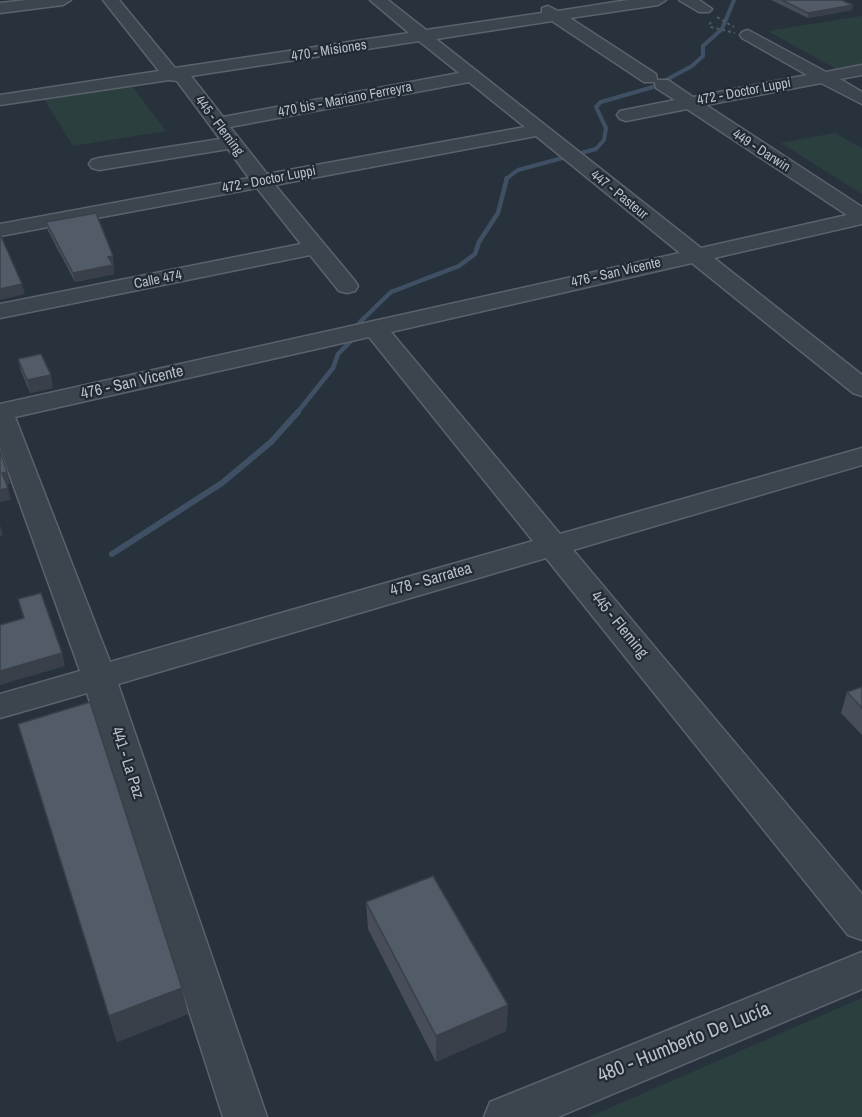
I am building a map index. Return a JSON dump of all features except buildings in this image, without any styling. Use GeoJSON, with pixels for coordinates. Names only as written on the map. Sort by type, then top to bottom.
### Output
{"type":"FeatureCollection","features":[{"type":"Feature","properties":{"kind":"street"},"geometry":{"type":"LineString","coordinates":[[0,8],[63,0]]}},
{"type":"Feature","properties":{"kind":"street","name":"445 - Fleming"},"geometry":{"type":"LineString","coordinates":[[111,0],[171,75],[183,77],[262,182],[347,286]]}},
{"type":"Feature","properties":{"kind":"street","name":"447 - Pasteur"},"geometry":{"type":"LineString","coordinates":[[378,0],[693,255],[862,388]]}},
{"type":"Feature","properties":{"kind":"street","name":"449 - Darwin"},"geometry":{"type":"LineString","coordinates":[[531,0],[862,217]]}},
{"type":"Feature","properties":{"kind":"street","name":"470 - Misiones"},"geometry":{"type":"LineString","coordinates":[[0,100],[658,0]]}},
{"type":"Feature","properties":{"kind":"street"},"geometry":{"type":"LineString","coordinates":[[687,0],[704,9]]}},
{"type":"Feature","properties":{"kind":"street"},"geometry":{"type":"LineString","coordinates":[[748,35],[862,99]]}},
{"type":"Feature","properties":{"kind":"street","name":"472 - Doctor Luppi"},"geometry":{"type":"LineString","coordinates":[[626,115],[862,70]]}},
{"type":"Feature","properties":{"kind":"street","name":"470 bis - Mariano Ferreyra"},"geometry":{"type":"LineString","coordinates":[[218,124],[472,76]]}},
{"type":"Feature","properties":{"kind":"street","name":"472 - Doctor Luppi"},"geometry":{"type":"LineString","coordinates":[[0,230],[538,130]]}},
{"type":"Feature","properties":{"kind":"street"},"geometry":{"type":"LineString","coordinates":[[99,164],[231,142]]}},
{"type":"Feature","properties":{"kind":"street","name":"476 - San Vicente"},"geometry":{"type":"LineString","coordinates":[[0,413],[862,217]]}},
{"type":"Feature","properties":{"kind":"street","name":"Calle 474"},"geometry":{"type":"LineString","coordinates":[[0,311],[315,248]]}},
{"type":"Feature","properties":{"kind":"street","name":"445 - Fleming"},"geometry":{"type":"LineString","coordinates":[[372,328],[554,544],[862,923]]}},
{"type":"Feature","properties":{"kind":"street","name":"441 - La Paz"},"geometry":{"type":"LineString","coordinates":[[0,413],[99,677],[245,1117]]}},
{"type":"Feature","properties":{"kind":"street","name":"478 - Sarratea"},"geometry":{"type":"LineString","coordinates":[[0,706],[862,456]]}},
{"type":"Feature","properties":{"kind":"street","name":"480 - Humberto De Lucía"},"geometry":{"type":"LineString","coordinates":[[506,1117],[862,970]]}},
{"type":"Feature","properties":{"kind":"path"},"geometry":{"type":"LineString","coordinates":[[704,9],[712,20],[709,25],[711,27],[748,35]]}},
{"type":"Feature","properties":{"kind":"path"},"geometry":{"type":"LineString","coordinates":[[723,21],[727,23]]}},
{"type":"Feature","properties":{"kind":"green space"},"geometry":{"type":"Polygon","coordinates":[[[862,16],[862,64],[836,69],[768,31],[862,16]]]}},
{"type":"Feature","properties":{"kind":"green space"},"geometry":{"type":"Polygon","coordinates":[[[131,85],[166,131],[73,146],[44,99],[131,85]]]}},
{"type":"Feature","properties":{"kind":"green space"},"geometry":{"type":"Polygon","coordinates":[[[835,133],[862,148],[862,194],[781,143],[835,133]]]}},
{"type":"Feature","properties":{"kind":"green space"},"geometry":{"type":"Polygon","coordinates":[[[862,998],[862,1117],[589,1117],[862,998]]]}},
{"type":"Feature","properties":{"kind":"waterway"},"geometry":{"type":"LineString","coordinates":[[507,178],[518,170],[596,149],[604,140],[606,128],[596,107],[601,102],[653,87],[692,66],[703,56],[703,46],[722,29],[734,0]]}},
{"type":"Feature","properties":{"kind":"waterway"},"geometry":{"type":"LineString","coordinates":[[297,413],[333,368],[338,354],[350,342],[360,322],[391,292],[459,266],[475,254],[479,242],[498,213],[507,178]]}},
{"type":"Feature","properties":{"kind":"waterway"},"geometry":{"type":"LineString","coordinates":[[112,554],[222,483],[271,442],[298,412]]}}]}
